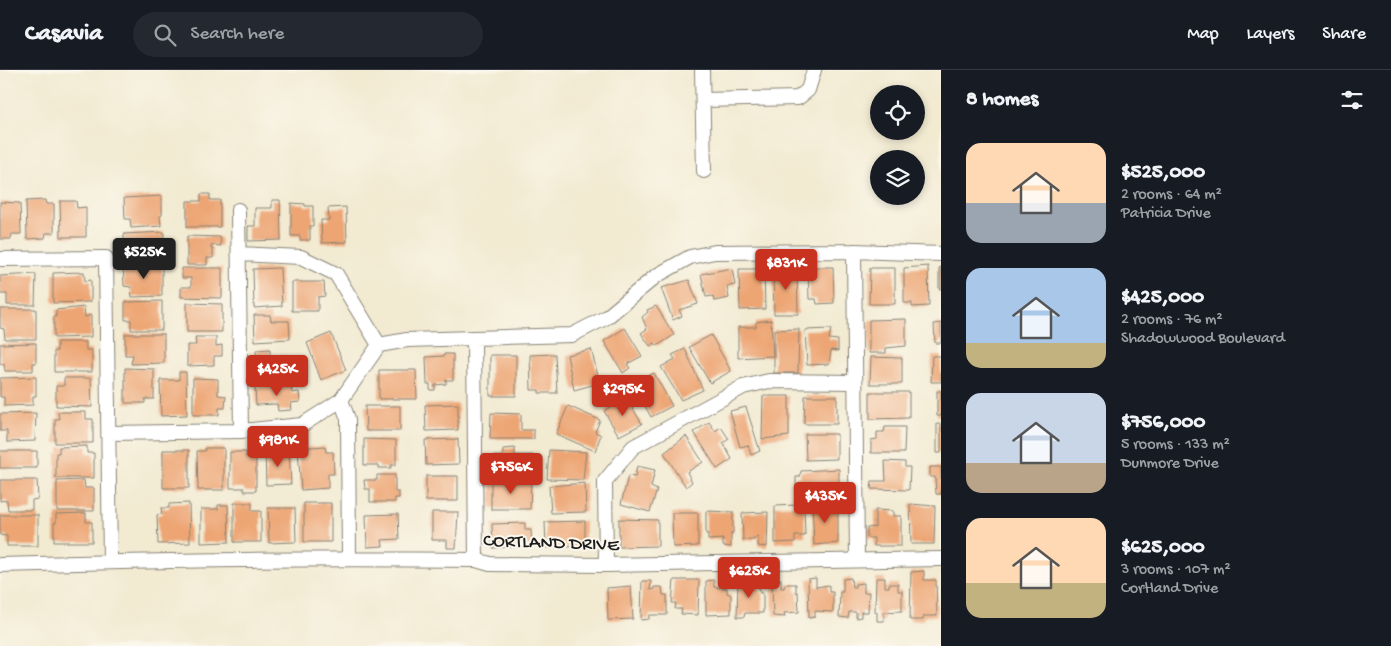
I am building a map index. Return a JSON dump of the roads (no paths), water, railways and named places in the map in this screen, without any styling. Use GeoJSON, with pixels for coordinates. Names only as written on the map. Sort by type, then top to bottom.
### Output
{"type":"FeatureCollection","features":[{"type":"Feature","properties":{"kind":"street"},"geometry":{"type":"LineString","coordinates":[[702,70],[704,171]]}},
{"type":"Feature","properties":{"kind":"street"},"geometry":{"type":"LineString","coordinates":[[703,100],[798,98],[808,90],[814,70]]}},
{"type":"Feature","properties":{"kind":"street"},"geometry":{"type":"LineString","coordinates":[[238,210],[241,431]]}},
{"type":"Feature","properties":{"kind":"street"},"geometry":{"type":"LineString","coordinates":[[108,433],[241,431],[302,425],[341,400],[379,345],[407,340],[572,335],[607,317],[656,276],[690,257],[715,252],[854,250],[941,254]]}},
{"type":"Feature","properties":{"kind":"street"},"geometry":{"type":"LineString","coordinates":[[854,250],[857,560]]}},
{"type":"Feature","properties":{"kind":"street"},"geometry":{"type":"LineString","coordinates":[[239,254],[301,257],[336,274],[379,345]]}},
{"type":"Feature","properties":{"kind":"street"},"geometry":{"type":"LineString","coordinates":[[0,259],[106,258],[110,561]]}},
{"type":"Feature","properties":{"kind":"street"},"geometry":{"type":"LineString","coordinates":[[474,339],[476,560]]}},
{"type":"Feature","properties":{"kind":"street"},"geometry":{"type":"LineString","coordinates":[[606,565],[604,481],[633,447],[743,387],[770,381],[854,382]]}},
{"type":"Feature","properties":{"kind":"street"},"geometry":{"type":"LineString","coordinates":[[341,400],[348,419],[348,558]]}},
{"type":"Feature","properties":{"kind":"street","name":"CORTLAND DRIVE"},"geometry":{"type":"LineString","coordinates":[[0,565],[110,561],[348,558],[476,560],[490,564],[606,565],[941,559]]}}]}
